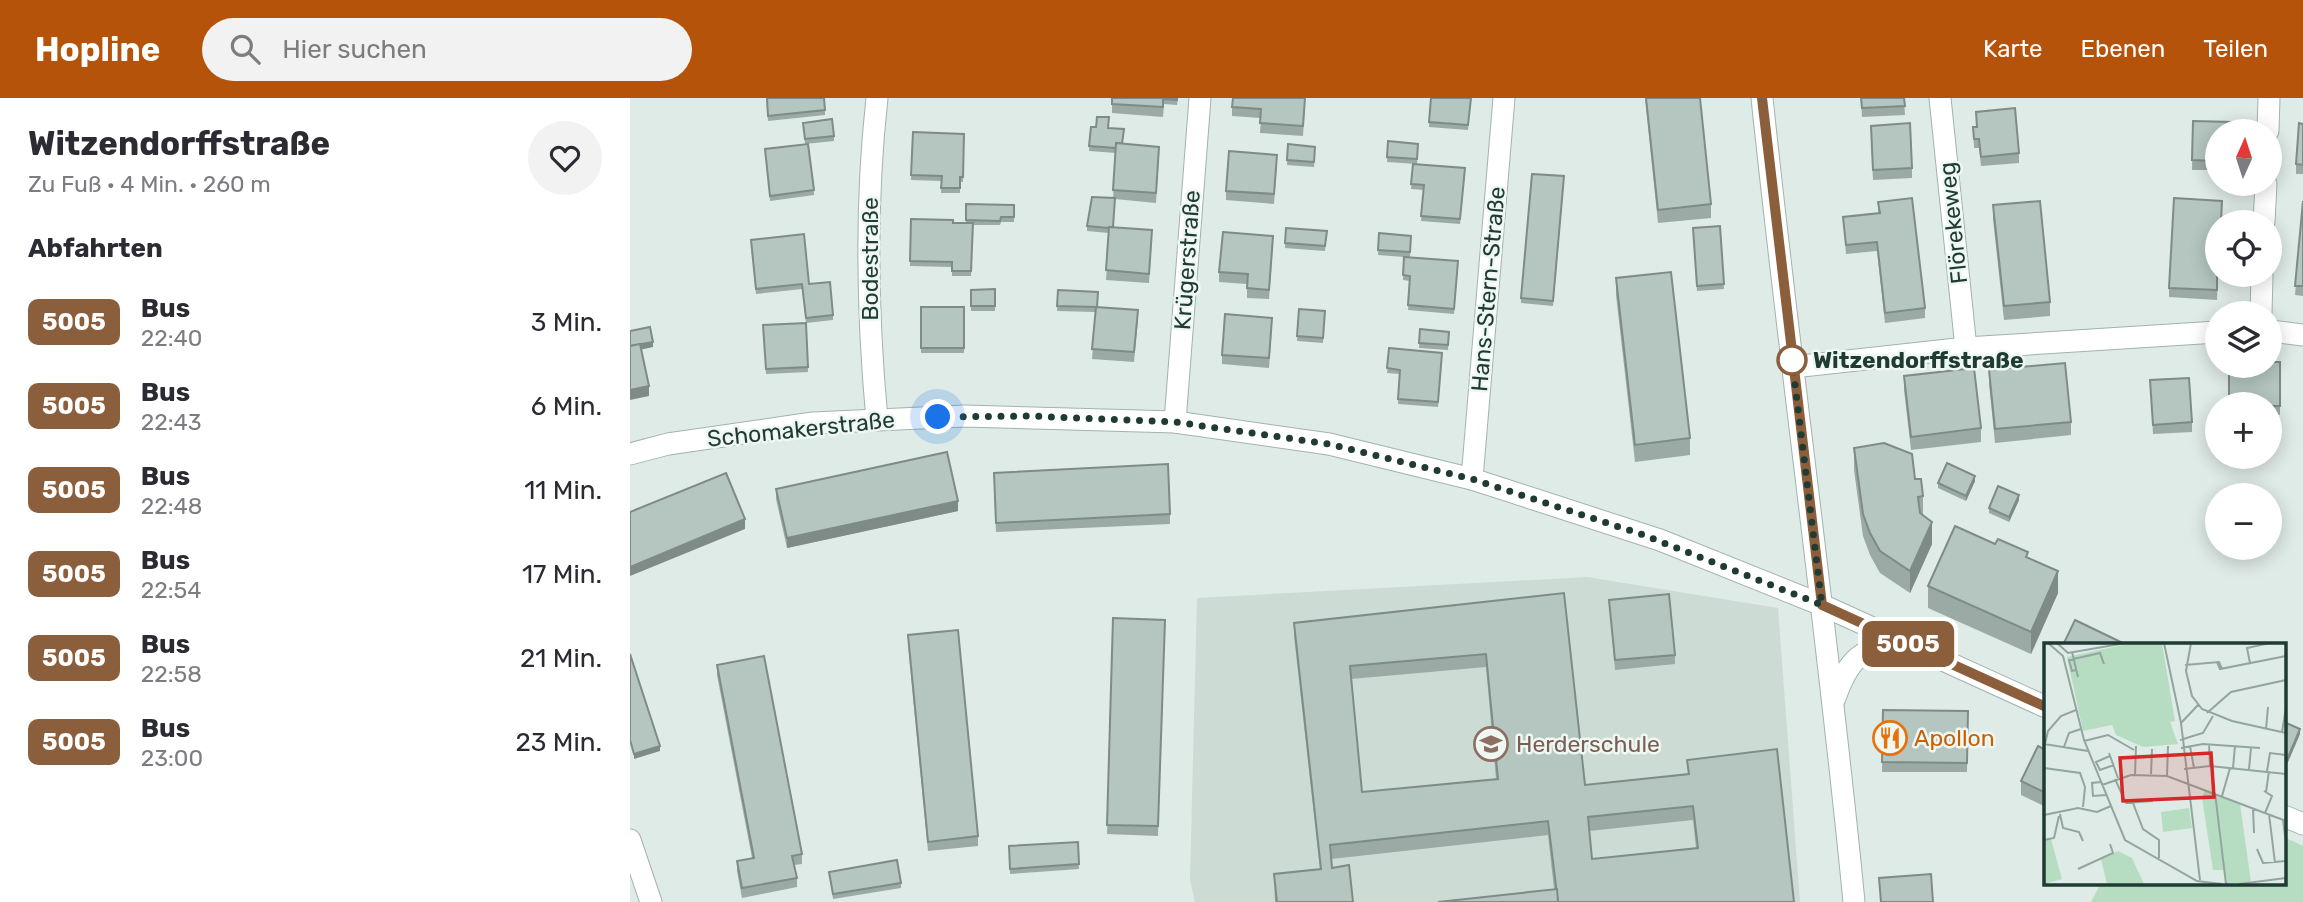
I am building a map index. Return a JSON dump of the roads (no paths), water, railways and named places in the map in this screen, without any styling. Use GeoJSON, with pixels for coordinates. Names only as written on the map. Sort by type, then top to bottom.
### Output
{"type":"FeatureCollection","features":[{"type":"Feature","properties":{"kind":"street","name":"Bodestraße"},"geometry":{"type":"LineString","coordinates":[[877,98],[871,154],[869,304],[877,420]]}},
{"type":"Feature","properties":{"kind":"street","name":"Krügerstraße"},"geometry":{"type":"LineString","coordinates":[[1175,422],[1200,98]]}},
{"type":"Feature","properties":{"kind":"street","name":"Hans-Stern-Straße"},"geometry":{"type":"LineString","coordinates":[[1472,479],[1504,98]]}},
{"type":"Feature","properties":{"kind":"street"},"geometry":{"type":"LineString","coordinates":[[1762,98],[1834,700],[1854,902]]}},
{"type":"Feature","properties":{"kind":"street","name":"Flörekeweg"},"geometry":{"type":"LineString","coordinates":[[1940,98],[1966,348]]}},
{"type":"Feature","properties":{"kind":"street"},"geometry":{"type":"LineString","coordinates":[[2268,119],[2269,98]]}},
{"type":"Feature","properties":{"kind":"street"},"geometry":{"type":"LineString","coordinates":[[2282,332],[2303,335]]}},
{"type":"Feature","properties":{"kind":"street"},"geometry":{"type":"LineString","coordinates":[[1793,367],[1966,348],[2205,333]]}},
{"type":"Feature","properties":{"kind":"street","name":"Schomakerstraße"},"geometry":{"type":"LineString","coordinates":[[630,454],[668,444],[813,423],[964,416],[1175,422],[1329,444],[1472,479],[1660,540],[1822,605],[2044,706]]}},
{"type":"Feature","properties":{"kind":"street"},"geometry":{"type":"LineString","coordinates":[[1834,700],[1843,674],[1857,656],[1874,648],[1903,642]]}},
{"type":"Feature","properties":{"kind":"street"},"geometry":{"type":"LineString","coordinates":[[2286,817],[2303,824]]}},
{"type":"Feature","properties":{"kind":"street"},"geometry":{"type":"LineString","coordinates":[[630,840],[651,902]]}},
{"type":"Feature","properties":{"kind":"place","name":"Witzendorffstraße"},"geometry":{"type":"Point","coordinates":[1792,360]}},
{"type":"Feature","properties":{"kind":"place","name":"Apollon"},"geometry":{"type":"Point","coordinates":[1890,738]}},
{"type":"Feature","properties":{"kind":"place","name":"Herderschule"},"geometry":{"type":"Point","coordinates":[1491,744]}}]}
